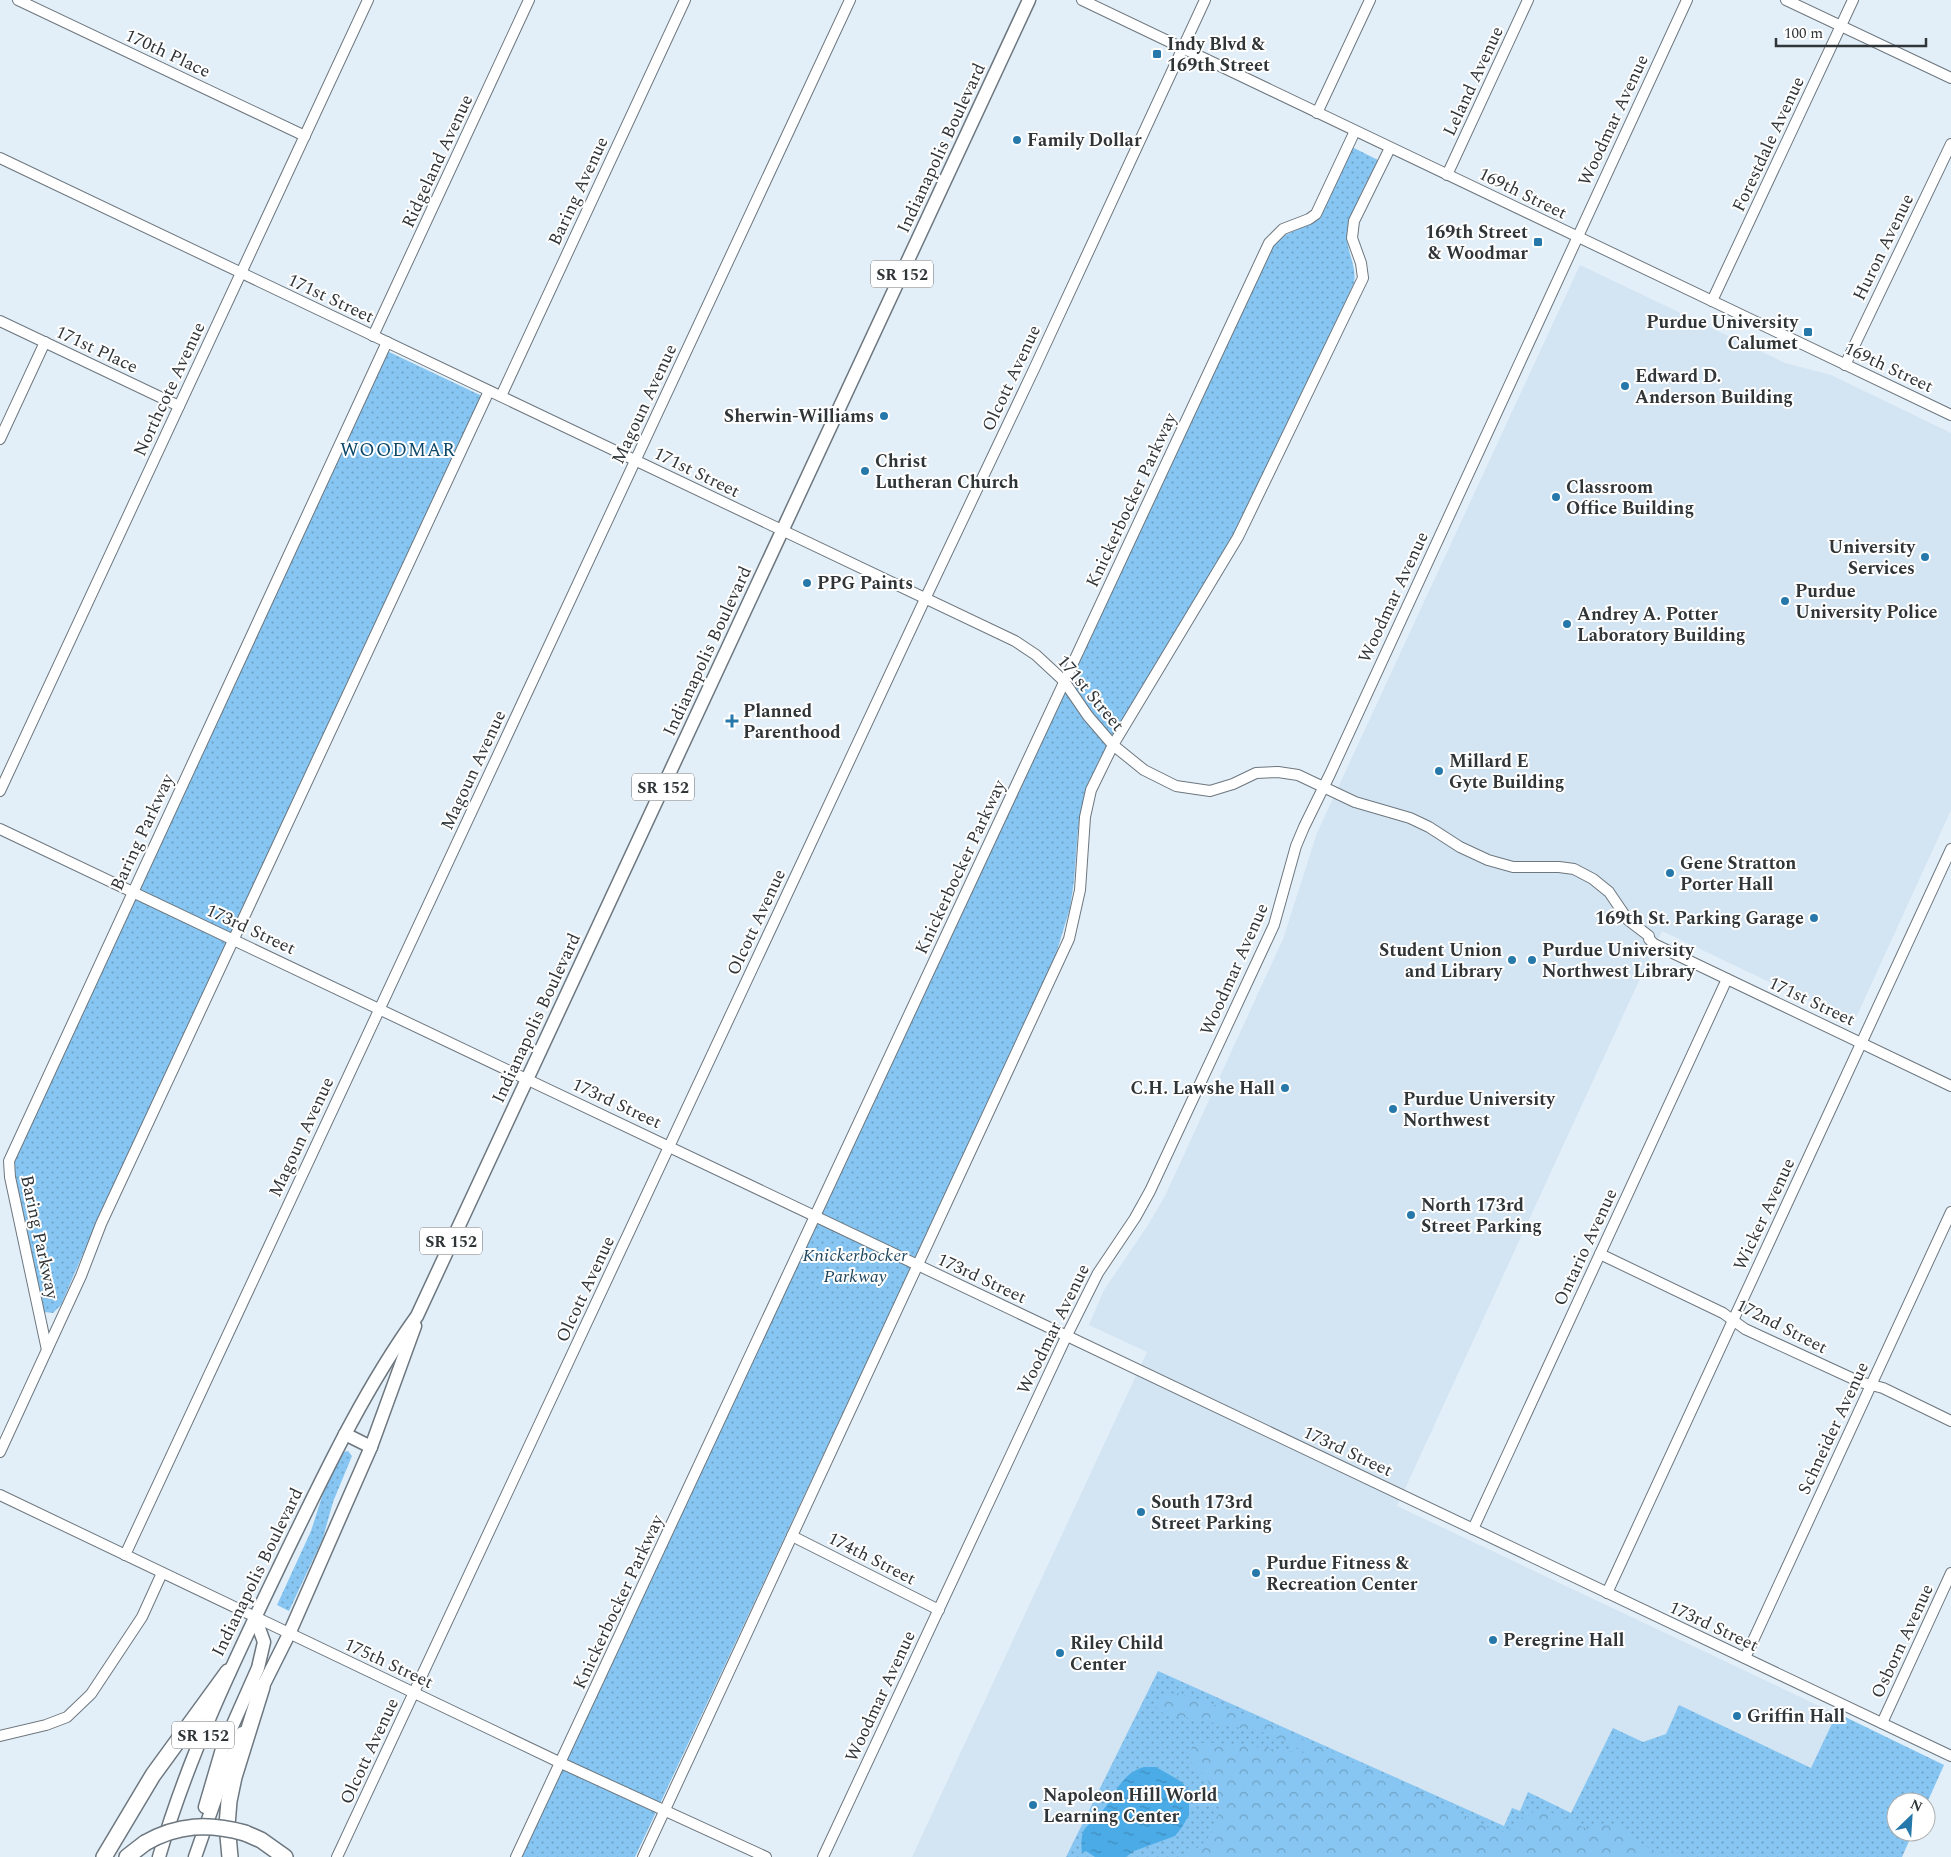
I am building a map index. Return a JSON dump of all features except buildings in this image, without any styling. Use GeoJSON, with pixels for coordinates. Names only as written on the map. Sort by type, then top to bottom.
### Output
{"type":"FeatureCollection","features":[{"type":"Feature","properties":{"kind":"highway"},"geometry":{"type":"LineString","coordinates":[[104,1857],[153,1775],[228,1672]]}},
{"type":"Feature","properties":{"kind":"highway"},"geometry":{"type":"LineString","coordinates":[[230,1857],[227,1825],[229,1801],[234,1777],[262,1687]]}},
{"type":"Feature","properties":{"kind":"highway"},"geometry":{"type":"LineString","coordinates":[[127,1857],[158,1835],[191,1826],[220,1827],[245,1833],[267,1843],[284,1857]]}},
{"type":"Feature","properties":{"kind":"main road","name":"Indianapolis Boulevard"},"geometry":{"type":"LineString","coordinates":[[159,1857],[184,1783],[228,1672],[345,1434],[370,1387],[417,1316],[1029,0]]}},
{"type":"Feature","properties":{"kind":"main road","name":"Indianapolis Boulevard"},"geometry":{"type":"LineString","coordinates":[[195,1857],[224,1774],[370,1447],[390,1396],[417,1316]]}},
{"type":"Feature","properties":{"kind":"main road"},"geometry":{"type":"LineString","coordinates":[[370,1387],[390,1396]]}},
{"type":"Feature","properties":{"kind":"main road"},"geometry":{"type":"LineString","coordinates":[[345,1434],[370,1447]]}},
{"type":"Feature","properties":{"kind":"main road"},"geometry":{"type":"LineString","coordinates":[[195,1857],[208,1794],[222,1749],[258,1668],[264,1642],[255,1617]]}},
{"type":"Feature","properties":{"kind":"street","name":"170th Place"},"geometry":{"type":"LineString","coordinates":[[18,0],[305,136]]}},
{"type":"Feature","properties":{"kind":"street","name":"Northcote Avenue"},"geometry":{"type":"LineString","coordinates":[[0,792],[368,0]]}},
{"type":"Feature","properties":{"kind":"street","name":"Ridgeland Avenue"},"geometry":{"type":"LineString","coordinates":[[373,336],[529,0]]}},
{"type":"Feature","properties":{"kind":"street","name":"Baring Avenue"},"geometry":{"type":"LineString","coordinates":[[501,396],[685,0]]}},
{"type":"Feature","properties":{"kind":"street","name":"Magoun Avenue"},"geometry":{"type":"LineString","coordinates":[[125,1555],[850,0]]}},
{"type":"Feature","properties":{"kind":"street","name":"169th Street"},"geometry":{"type":"LineString","coordinates":[[1082,0],[1951,415]]}},
{"type":"Feature","properties":{"kind":"street","name":"Olcott Avenue"},"geometry":{"type":"LineString","coordinates":[[337,1857],[1035,367],[1204,0]]}},
{"type":"Feature","properties":{"kind":"street"},"geometry":{"type":"LineString","coordinates":[[1317,113],[1370,0]]}},
{"type":"Feature","properties":{"kind":"street","name":"Leland Avenue"},"geometry":{"type":"LineString","coordinates":[[1447,175],[1528,0]]}},
{"type":"Feature","properties":{"kind":"street","name":"Woodmar Avenue"},"geometry":{"type":"LineString","coordinates":[[823,1857],[1067,1335],[1098,1273],[1134,1218],[1162,1166],[1274,925],[1296,846],[1304,826],[1687,0]]}},
{"type":"Feature","properties":{"kind":"street"},"geometry":{"type":"LineString","coordinates":[[1786,0],[1951,78]]}},
{"type":"Feature","properties":{"kind":"street","name":"Forestdale Avenue"},"geometry":{"type":"LineString","coordinates":[[1712,301],[1854,0]]}},
{"type":"Feature","properties":{"kind":"street","name":"Knickerbocker Parkway"},"geometry":{"type":"LineString","coordinates":[[516,1857],[1269,243],[1283,229],[1309,219],[1316,214],[1355,131]]}},
{"type":"Feature","properties":{"kind":"street","name":"Huron Avenue"},"geometry":{"type":"LineString","coordinates":[[1845,365],[1951,144]]}},
{"type":"Feature","properties":{"kind":"street"},"geometry":{"type":"LineString","coordinates":[[643,1857],[1069,939],[1080,890],[1087,808],[1091,790],[1112,745],[1238,537],[1363,278],[1361,263],[1352,238],[1354,221],[1390,148]]}},
{"type":"Feature","properties":{"kind":"street","name":"171st Street"},"geometry":{"type":"LineString","coordinates":[[0,158],[1015,641],[1036,655],[1064,681],[1088,716],[1112,745],[1144,770],[1176,786],[1210,791],[1233,784],[1256,773],[1278,772],[1298,776],[1370,808],[1416,821],[1460,847],[1488,860],[1513,867],[1559,867],[1574,869],[1594,879],[1609,892],[1628,920],[1649,936],[1651,942],[1659,947],[1951,1086]]}},
{"type":"Feature","properties":{"kind":"street","name":"171st Place"},"geometry":{"type":"LineString","coordinates":[[0,321],[180,406]]}},
{"type":"Feature","properties":{"kind":"street"},"geometry":{"type":"LineString","coordinates":[[0,440],[45,342]]}},
{"type":"Feature","properties":{"kind":"street","name":"Baring Parkway"},"geometry":{"type":"LineString","coordinates":[[47,1350],[10,1177],[9,1161],[387,342]]}},
{"type":"Feature","properties":{"kind":"street","name":"Baring Parkway"},"geometry":{"type":"LineString","coordinates":[[0,1452],[81,1276],[101,1224],[489,391]]}},
{"type":"Feature","properties":{"kind":"street","name":"173rd Street"},"geometry":{"type":"LineString","coordinates":[[0,829],[1951,1756]]}},
{"type":"Feature","properties":{"kind":"street","name":"Wicker Avenue"},"geometry":{"type":"LineString","coordinates":[[1607,1593],[1951,849]]}},
{"type":"Feature","properties":{"kind":"street","name":"Ontario Avenue"},"geometry":{"type":"LineString","coordinates":[[1473,1529],[1727,979]]}},
{"type":"Feature","properties":{"kind":"street","name":"Schneider Avenue"},"geometry":{"type":"LineString","coordinates":[[1745,1658],[1951,1212]]}},
{"type":"Feature","properties":{"kind":"street","name":"172nd Street"},"geometry":{"type":"LineString","coordinates":[[1600,1254],[1722,1313],[1745,1329],[1860,1382],[1883,1388],[1951,1421]]}},
{"type":"Feature","properties":{"kind":"street","name":"175th Street"},"geometry":{"type":"LineString","coordinates":[[0,1496],[288,1634],[766,1857]]}},
{"type":"Feature","properties":{"kind":"street","name":"174th Street"},"geometry":{"type":"LineString","coordinates":[[792,1536],[938,1610]]}},
{"type":"Feature","properties":{"kind":"street"},"geometry":{"type":"LineString","coordinates":[[0,1736],[46,1726],[67,1717],[91,1694],[142,1618],[162,1573]]}},
{"type":"Feature","properties":{"kind":"street","name":"Osborn Avenue"},"geometry":{"type":"LineString","coordinates":[[1882,1723],[1951,1573]]}},
{"type":"Feature","properties":{"kind":"shaded area","name":"Purdue University Northwest"},"geometry":{"type":"Polygon","coordinates":[[[1580,265],[1785,363],[1831,375],[1951,433],[1951,810],[1854,1022],[1662,931],[1397,1506],[1944,1765],[1932,1792],[1886,1792],[1886,1842],[1909,1842],[1902,1857],[912,1857],[1147,1352],[1089,1325],[1104,1290],[1148,1225],[1165,1196],[1283,939],[1317,833],[1580,265]]]}},
{"type":"Feature","properties":{"kind":"green space","name":"Knickerbocker Parkway"},"geometry":{"type":"Polygon","coordinates":[[[1352,147],[1378,160],[1359,198],[1348,228],[1347,242],[1354,271],[1354,283],[1227,557],[1099,760],[1085,795],[1078,829],[1070,908],[1053,964],[635,1857],[520,1857],[1273,246],[1281,237],[1309,224],[1352,147]]]}},
{"type":"Feature","properties":{"kind":"green space"},"geometry":{"type":"Polygon","coordinates":[[[387,351],[482,396],[98,1219],[61,1305],[53,1313],[44,1312],[12,1165],[387,351]]]}},
{"type":"Feature","properties":{"kind":"green space"},"geometry":{"type":"Polygon","coordinates":[[[348,1451],[352,1456],[333,1502],[323,1538],[289,1611],[277,1605],[311,1531],[325,1487],[344,1452],[348,1451]]]}},
{"type":"Feature","properties":{"kind":"green space"},"geometry":{"type":"Polygon","coordinates":[[[1158,1671],[1504,1826],[1512,1808],[1520,1811],[1528,1792],[1571,1813],[1613,1728],[1643,1742],[1666,1734],[1679,1705],[1811,1768],[1837,1713],[1944,1765],[1932,1792],[1886,1792],[1886,1842],[1909,1842],[1902,1857],[1066,1857],[1158,1671]]]}},
{"type":"Feature","properties":{"kind":"green space"},"geometry":{"type":"Polygon","coordinates":[[[1179,1693],[1261,1720],[1420,1792],[1496,1832],[1507,1832],[1528,1814],[1535,1811],[1543,1811],[1566,1818],[1587,1829],[1600,1825],[1619,1826],[1639,1842],[1658,1853],[1676,1852],[1688,1857],[1180,1857],[1189,1853],[1206,1840],[1212,1832],[1219,1813],[1218,1803],[1213,1790],[1190,1759],[1190,1752],[1194,1743],[1218,1743],[1307,1753],[1271,1734],[1163,1713],[1157,1708],[1157,1702],[1161,1695],[1179,1693]]]}},
{"type":"Feature","properties":{"kind":"water"},"geometry":{"type":"Polygon","coordinates":[[[1144,1767],[1156,1767],[1182,1782],[1189,1792],[1189,1815],[1182,1827],[1175,1836],[1134,1851],[1126,1857],[1095,1857],[1086,1851],[1082,1853],[1082,1835],[1084,1830],[1101,1813],[1124,1780],[1136,1770],[1144,1767]]]}},
{"type":"Feature","properties":{"kind":"place","name":"Indy Blvd & 169th Street"},"geometry":{"type":"Point","coordinates":[1157,54]}},
{"type":"Feature","properties":{"kind":"place","name":"Family Dollar"},"geometry":{"type":"Point","coordinates":[1017,140]}},
{"type":"Feature","properties":{"kind":"place","name":"169th Street & Woodmar"},"geometry":{"type":"Point","coordinates":[1538,242]}},
{"type":"Feature","properties":{"kind":"place","name":"Purdue University Calumet"},"geometry":{"type":"Point","coordinates":[1808,332]}},
{"type":"Feature","properties":{"kind":"place","name":"Edward D. Anderson Building"},"geometry":{"type":"Point","coordinates":[1625,386]}},
{"type":"Feature","properties":{"kind":"place","name":"Sherwin-Williams"},"geometry":{"type":"Point","coordinates":[884,416]}},
{"type":"Feature","properties":{"kind":"place","name":"Christ Lutheran Church"},"geometry":{"type":"Point","coordinates":[865,471]}},
{"type":"Feature","properties":{"kind":"place","name":"Classroom Office Building"},"geometry":{"type":"Point","coordinates":[1556,497]}},
{"type":"Feature","properties":{"kind":"place","name":"University Services"},"geometry":{"type":"Point","coordinates":[1925,557]}},
{"type":"Feature","properties":{"kind":"place","name":"PPG Paints"},"geometry":{"type":"Point","coordinates":[807,583]}},
{"type":"Feature","properties":{"kind":"place","name":"Purdue University Police"},"geometry":{"type":"Point","coordinates":[1785,601]}},
{"type":"Feature","properties":{"kind":"place","name":"Andrey A. Potter Laboratory Building"},"geometry":{"type":"Point","coordinates":[1567,624]}},
{"type":"Feature","properties":{"kind":"place","name":"Planned Parenthood"},"geometry":{"type":"Point","coordinates":[732,721]}},
{"type":"Feature","properties":{"kind":"place","name":"Millard E Gyte Building"},"geometry":{"type":"Point","coordinates":[1439,771]}},
{"type":"Feature","properties":{"kind":"place","name":"Gene Stratton Porter Hall"},"geometry":{"type":"Point","coordinates":[1670,873]}},
{"type":"Feature","properties":{"kind":"place","name":"169th St. Parking Garage"},"geometry":{"type":"Point","coordinates":[1814,918]}},
{"type":"Feature","properties":{"kind":"place","name":"Student Union and Library"},"geometry":{"type":"Point","coordinates":[1512,960]}},
{"type":"Feature","properties":{"kind":"place","name":"Purdue University Northwest Library"},"geometry":{"type":"Point","coordinates":[1532,960]}},
{"type":"Feature","properties":{"kind":"place","name":"C.H. Lawshe Hall"},"geometry":{"type":"Point","coordinates":[1285,1088]}},
{"type":"Feature","properties":{"kind":"place","name":"Purdue University Northwest"},"geometry":{"type":"Point","coordinates":[1393,1109]}},
{"type":"Feature","properties":{"kind":"place","name":"North 173rd Street Parking"},"geometry":{"type":"Point","coordinates":[1411,1215]}},
{"type":"Feature","properties":{"kind":"place","name":"South 173rd Street Parking"},"geometry":{"type":"Point","coordinates":[1141,1512]}},
{"type":"Feature","properties":{"kind":"place","name":"Purdue Fitness & Recreation Center"},"geometry":{"type":"Point","coordinates":[1256,1573]}},
{"type":"Feature","properties":{"kind":"place","name":"Peregrine Hall"},"geometry":{"type":"Point","coordinates":[1493,1640]}},
{"type":"Feature","properties":{"kind":"place","name":"Riley Child Center"},"geometry":{"type":"Point","coordinates":[1060,1653]}},
{"type":"Feature","properties":{"kind":"place","name":"Griffin Hall"},"geometry":{"type":"Point","coordinates":[1737,1716]}},
{"type":"Feature","properties":{"kind":"place","name":"Napoleon Hill World Learning Center"},"geometry":{"type":"Point","coordinates":[1033,1805]}},
{"type":"Feature","properties":{"kind":"district","name":"WOODMAR"},"geometry":{"type":"Point","coordinates":[398,449]}}]}
